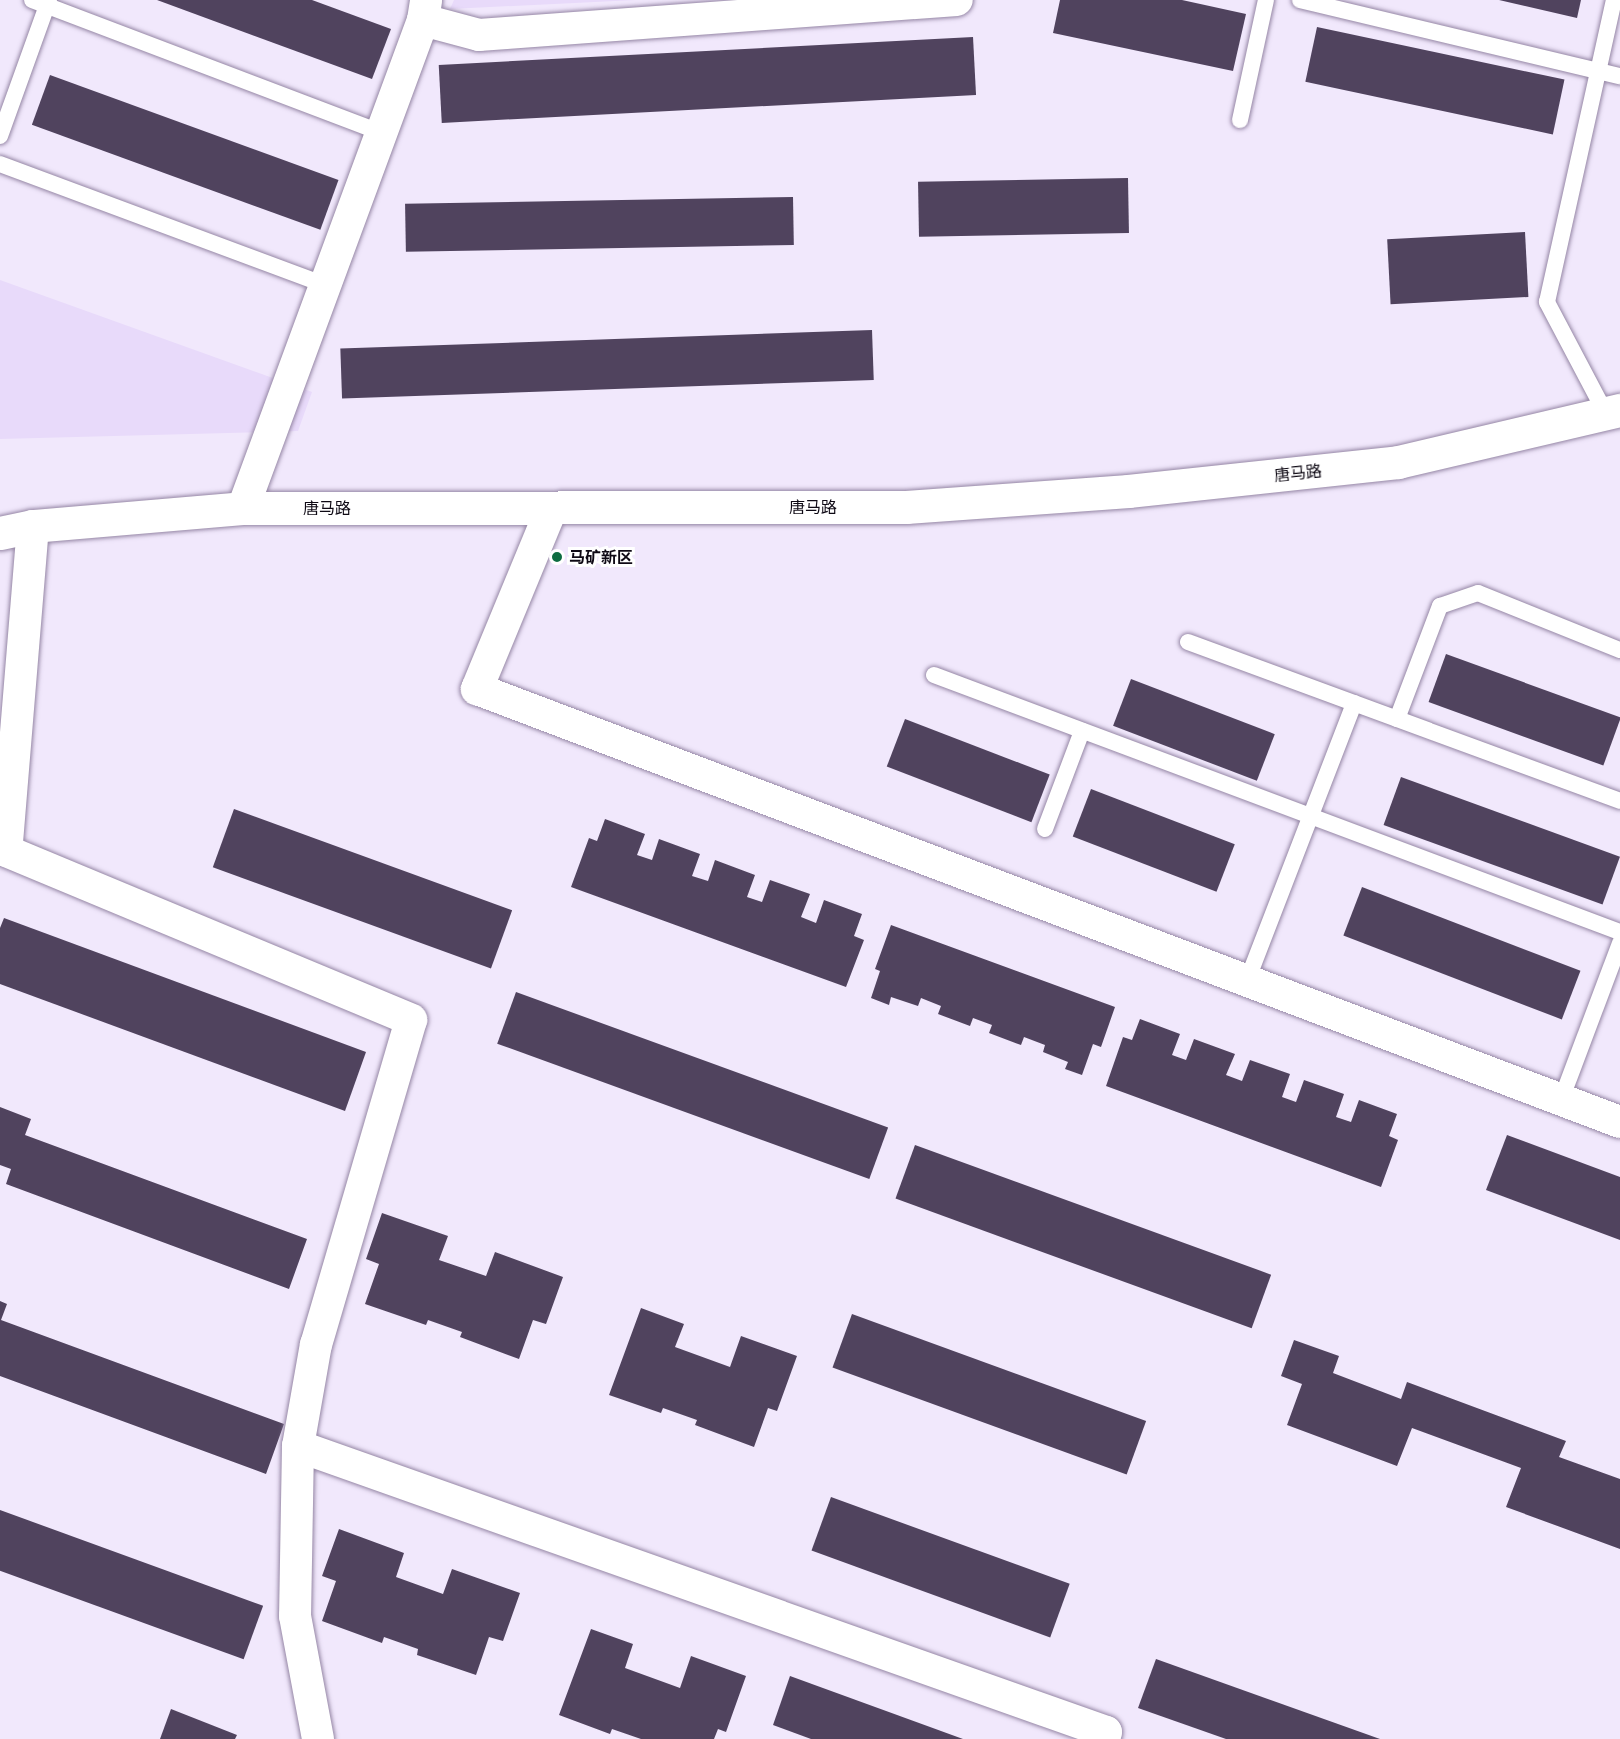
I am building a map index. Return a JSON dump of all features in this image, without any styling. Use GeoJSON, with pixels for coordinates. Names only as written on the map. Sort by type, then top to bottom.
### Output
{"type":"FeatureCollection","features":[{"type":"Feature","properties":{"kind":"main road","name":"唐马路"},"geometry":{"type":"LineString","coordinates":[[0,533],[33,526],[243,508],[551,510],[906,507],[1128,491],[1398,462],[1613,412]]}},
{"type":"Feature","properties":{"kind":"street"},"geometry":{"type":"LineString","coordinates":[[243,508],[382,133],[425,10],[479,35],[957,0]]}},
{"type":"Feature","properties":{"kind":"street"},"geometry":{"type":"LineString","coordinates":[[551,510],[477,689],[1620,1122]]}},
{"type":"Feature","properties":{"kind":"street"},"geometry":{"type":"LineString","coordinates":[[33,526],[3,852],[411,1020],[316,1344],[298,1446],[295,1616],[318,1739]]}},
{"type":"Feature","properties":{"kind":"street"},"geometry":{"type":"LineString","coordinates":[[298,1446],[1106,1732],[1104,1739]]}},
{"type":"Feature","properties":{"kind":"lane"},"geometry":{"type":"LineString","coordinates":[[1240,120],[1266,0]]}},
{"type":"Feature","properties":{"kind":"lane"},"geometry":{"type":"LineString","coordinates":[[1300,0],[1620,76]]}},
{"type":"Feature","properties":{"kind":"lane"},"geometry":{"type":"LineString","coordinates":[[1613,412],[1547,302],[1614,0]]}},
{"type":"Feature","properties":{"kind":"lane"},"geometry":{"type":"LineString","coordinates":[[0,136],[43,2],[382,133]]}},
{"type":"Feature","properties":{"kind":"lane"},"geometry":{"type":"LineString","coordinates":[[0,164],[325,285]]}},
{"type":"Feature","properties":{"kind":"lane"},"geometry":{"type":"LineString","coordinates":[[1397,719],[1440,606],[1478,593],[1620,650]]}},
{"type":"Feature","properties":{"kind":"lane"},"geometry":{"type":"LineString","coordinates":[[1188,642],[1620,801]]}},
{"type":"Feature","properties":{"kind":"lane"},"geometry":{"type":"LineString","coordinates":[[934,675],[1620,932]]}},
{"type":"Feature","properties":{"kind":"lane"},"geometry":{"type":"LineString","coordinates":[[1247,981],[1354,703]]}},
{"type":"Feature","properties":{"kind":"lane"},"geometry":{"type":"LineString","coordinates":[[1045,829],[1082,730]]}},
{"type":"Feature","properties":{"kind":"lane"},"geometry":{"type":"LineString","coordinates":[[1561,1100],[1620,943]]}},
{"type":"Feature","properties":{"kind":"shaded area"},"geometry":{"type":"Polygon","coordinates":[[[454,0],[636,0],[450,9],[454,0]]]}},
{"type":"Feature","properties":{"kind":"shaded area"},"geometry":{"type":"Polygon","coordinates":[[[0,280],[312,392],[298,431],[0,439],[0,280]]]}},
{"type":"Feature","properties":{"kind":"building"},"geometry":{"type":"Polygon","coordinates":[[[157,0],[312,0],[391,29],[372,79],[157,0]]]}},
{"type":"Feature","properties":{"kind":"building"},"geometry":{"type":"Polygon","coordinates":[[[1060,0],[1182,0],[1246,14],[1233,71],[1053,33],[1060,0]]]}},
{"type":"Feature","properties":{"kind":"building"},"geometry":{"type":"Polygon","coordinates":[[[1499,0],[1581,0],[1577,18],[1499,0]]]}},
{"type":"Feature","properties":{"kind":"building"},"geometry":{"type":"Polygon","coordinates":[[[1317,27],[1564,80],[1553,134],[1305,82],[1317,27]]]}},
{"type":"Feature","properties":{"kind":"building"},"geometry":{"type":"Polygon","coordinates":[[[973,37],[976,95],[442,123],[439,65],[973,37]]]}},
{"type":"Feature","properties":{"kind":"building"},"geometry":{"type":"Polygon","coordinates":[[[50,75],[338,180],[320,230],[32,125],[50,75]]]}},
{"type":"Feature","properties":{"kind":"building"},"geometry":{"type":"Polygon","coordinates":[[[1128,178],[1129,233],[919,237],[918,182],[1128,178]]]}},
{"type":"Feature","properties":{"kind":"building"},"geometry":{"type":"Polygon","coordinates":[[[793,197],[794,245],[406,252],[405,204],[793,197]]]}},
{"type":"Feature","properties":{"kind":"building"},"geometry":{"type":"Polygon","coordinates":[[[1525,232],[1528,297],[1391,304],[1387,239],[1525,232]]]}},
{"type":"Feature","properties":{"kind":"building"},"geometry":{"type":"Polygon","coordinates":[[[872,330],[874,380],[342,399],[340,349],[872,330]]]}},
{"type":"Feature","properties":{"kind":"building"},"geometry":{"type":"Polygon","coordinates":[[[1446,654],[1620,717],[1603,766],[1429,702],[1446,654]]]}},
{"type":"Feature","properties":{"kind":"building"},"geometry":{"type":"Polygon","coordinates":[[[1131,679],[1275,734],[1257,781],[1113,726],[1131,679]]]}},
{"type":"Feature","properties":{"kind":"building"},"geometry":{"type":"Polygon","coordinates":[[[905,719],[1050,775],[1031,822],[887,767],[905,719]]]}},
{"type":"Feature","properties":{"kind":"building"},"geometry":{"type":"Polygon","coordinates":[[[1401,777],[1620,857],[1603,905],[1384,825],[1401,777]]]}},
{"type":"Feature","properties":{"kind":"building"},"geometry":{"type":"Polygon","coordinates":[[[1091,789],[1235,844],[1216,892],[1073,837],[1091,789]]]}},
{"type":"Feature","properties":{"kind":"building"},"geometry":{"type":"Polygon","coordinates":[[[234,809],[512,910],[491,968],[213,867],[234,809]]]}},
{"type":"Feature","properties":{"kind":"building"},"geometry":{"type":"Polygon","coordinates":[[[605,819],[645,834],[637,855],[652,860],[659,839],[700,854],[692,876],[708,881],[715,860],[755,875],[747,897],[762,902],[770,880],[810,894],[801,917],[816,923],[824,900],[862,914],[854,936],[864,940],[846,987],[571,887],[589,838],[597,841],[605,819]]]}},
{"type":"Feature","properties":{"kind":"building"},"geometry":{"type":"Polygon","coordinates":[[[1362,887],[1580,971],[1562,1019],[1343,936],[1362,887]]]}},
{"type":"Feature","properties":{"kind":"building"},"geometry":{"type":"Polygon","coordinates":[[[4,918],[366,1052],[345,1111],[0,984],[0,928],[4,918]]]}},
{"type":"Feature","properties":{"kind":"building"},"geometry":{"type":"Polygon","coordinates":[[[891,925],[1115,1007],[1101,1047],[1093,1044],[1082,1075],[1065,1069],[1068,1062],[1043,1052],[1045,1045],[1024,1037],[1021,1045],[989,1033],[992,1025],[973,1018],[970,1026],[938,1014],[941,1006],[921,998],[918,1006],[891,997],[889,1005],[871,998],[880,971],[875,969],[891,925]]]}},
{"type":"Feature","properties":{"kind":"building"},"geometry":{"type":"Polygon","coordinates":[[[516,992],[888,1127],[869,1179],[497,1044],[516,992]]]}},
{"type":"Feature","properties":{"kind":"building"},"geometry":{"type":"Polygon","coordinates":[[[1140,1019],[1180,1034],[1172,1055],[1186,1060],[1194,1039],[1235,1054],[1226,1075],[1242,1081],[1250,1060],[1290,1074],[1282,1097],[1296,1102],[1304,1080],[1344,1094],[1336,1117],[1351,1122],[1359,1100],[1397,1114],[1389,1136],[1398,1140],[1381,1187],[1106,1086],[1123,1037],[1132,1040],[1140,1019]]]}},
{"type":"Feature","properties":{"kind":"building"},"geometry":{"type":"Polygon","coordinates":[[[0,1107],[31,1119],[25,1135],[307,1239],[289,1289],[6,1184],[11,1169],[0,1165],[0,1107]]]}},
{"type":"Feature","properties":{"kind":"building"},"geometry":{"type":"Polygon","coordinates":[[[1507,1135],[1620,1177],[1620,1240],[1486,1190],[1507,1135]]]}},
{"type":"Feature","properties":{"kind":"building"},"geometry":{"type":"Polygon","coordinates":[[[915,1145],[1271,1275],[1252,1328],[896,1199],[915,1145]]]}},
{"type":"Feature","properties":{"kind":"building"},"geometry":{"type":"Polygon","coordinates":[[[382,1213],[448,1236],[439,1260],[486,1276],[495,1252],[563,1277],[546,1324],[533,1320],[519,1359],[460,1337],[462,1332],[428,1320],[426,1325],[365,1304],[379,1264],[366,1259],[382,1213]]]}},
{"type":"Feature","properties":{"kind":"building"},"geometry":{"type":"Polygon","coordinates":[[[0,1301],[7,1304],[1,1320],[284,1424],[266,1474],[0,1376],[0,1301]]]}},
{"type":"Feature","properties":{"kind":"building"},"geometry":{"type":"Polygon","coordinates":[[[641,1308],[684,1324],[675,1347],[730,1367],[741,1336],[797,1356],[777,1411],[768,1408],[754,1447],[695,1425],[697,1420],[663,1408],[661,1413],[609,1395],[641,1308]]]}},
{"type":"Feature","properties":{"kind":"building"},"geometry":{"type":"Polygon","coordinates":[[[852,1314],[1146,1421],[1127,1475],[833,1368],[852,1314]]]}},
{"type":"Feature","properties":{"kind":"building"},"geometry":{"type":"Polygon","coordinates":[[[1294,1340],[1339,1356],[1333,1373],[1401,1399],[1407,1382],[1566,1441],[1559,1457],[1620,1479],[1620,1549],[1506,1507],[1521,1468],[1412,1428],[1397,1466],[1287,1425],[1302,1384],[1281,1376],[1294,1340]]]}},
{"type":"Feature","properties":{"kind":"building"},"geometry":{"type":"Polygon","coordinates":[[[831,1497],[1070,1584],[1050,1637],[812,1551],[831,1497]]]}},
{"type":"Feature","properties":{"kind":"building"},"geometry":{"type":"Polygon","coordinates":[[[0,1510],[263,1606],[244,1659],[0,1571],[0,1510]]]}},
{"type":"Feature","properties":{"kind":"building"},"geometry":{"type":"Polygon","coordinates":[[[339,1529],[404,1553],[396,1577],[443,1594],[452,1569],[520,1593],[503,1641],[489,1637],[476,1675],[417,1655],[418,1649],[384,1637],[382,1643],[322,1621],[336,1581],[322,1576],[339,1529]]]}},
{"type":"Feature","properties":{"kind":"building"},"geometry":{"type":"Polygon","coordinates":[[[591,1629],[633,1644],[625,1668],[680,1688],[691,1656],[746,1676],[726,1732],[718,1729],[714,1739],[641,1739],[612,1729],[610,1734],[559,1715],[591,1629]]]}},
{"type":"Feature","properties":{"kind":"building"},"geometry":{"type":"Polygon","coordinates":[[[1156,1659],[1380,1739],[1226,1739],[1138,1708],[1156,1659]]]}},
{"type":"Feature","properties":{"kind":"building"},"geometry":{"type":"Polygon","coordinates":[[[790,1676],[963,1739],[811,1739],[773,1725],[790,1676]]]}},
{"type":"Feature","properties":{"kind":"building"},"geometry":{"type":"Polygon","coordinates":[[[171,1709],[237,1735],[235,1739],[160,1739],[171,1709]]]}},
{"type":"Feature","properties":{"kind":"place","name":"马矿新区"},"geometry":{"type":"Point","coordinates":[557,557]}}]}
